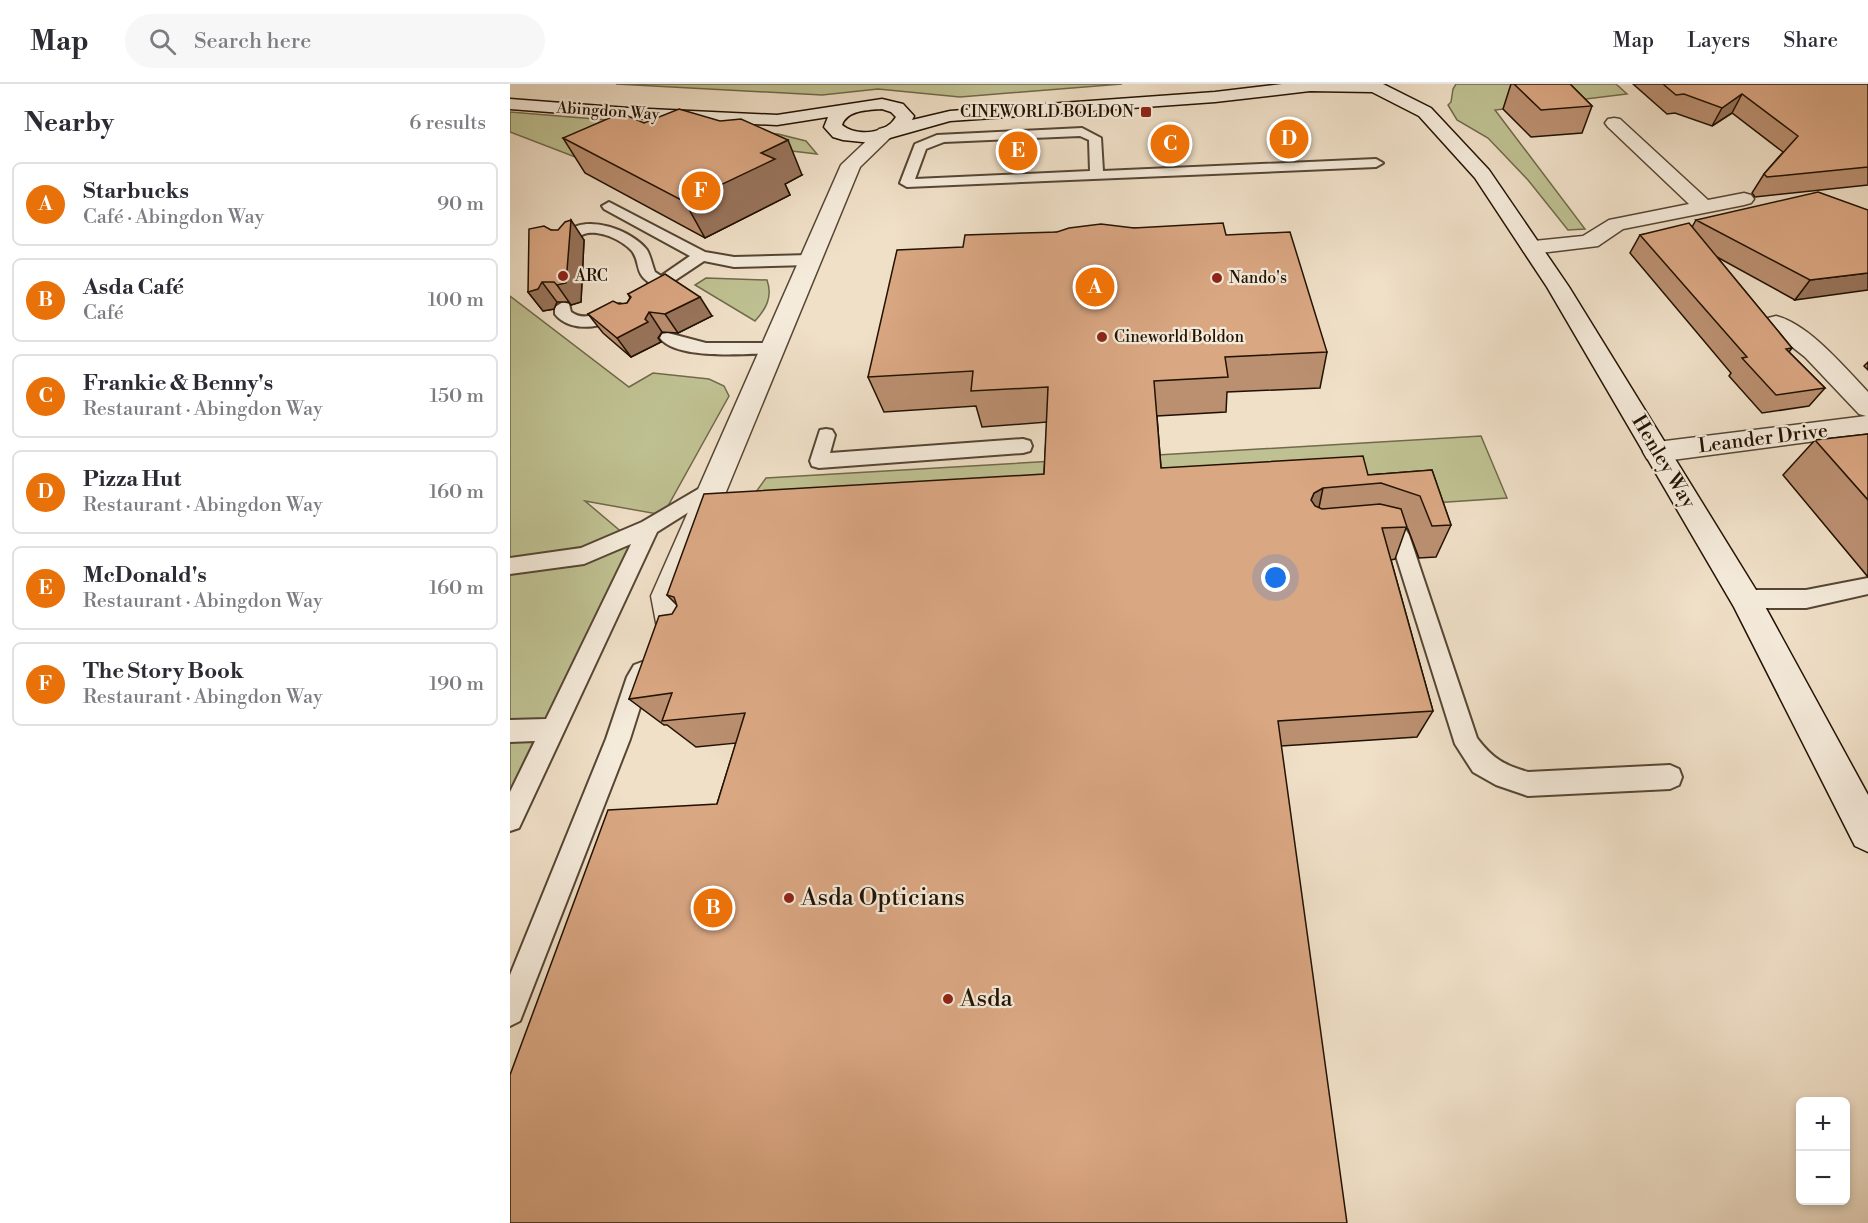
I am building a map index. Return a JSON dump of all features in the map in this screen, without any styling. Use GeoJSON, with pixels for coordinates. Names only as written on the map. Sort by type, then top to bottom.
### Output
{"type":"FeatureCollection","features":[{"type":"Feature","properties":{"kind":"main road","name":"Abingdon Way"},"geometry":{"type":"LineString","coordinates":[[510,104],[628,113],[777,120],[866,137],[950,116],[1215,97],[1312,85],[1372,86],[1396,89],[1419,96]]}},
{"type":"Feature","properties":{"kind":"main road","name":"Henley Way"},"geometry":{"type":"LineString","coordinates":[[1372,86],[1419,96],[1482,174],[1532,247],[1745,599],[1868,833]]}},
{"type":"Feature","properties":{"kind":"main road","name":"Abingdon Way"},"geometry":{"type":"LineString","coordinates":[[777,120],[882,104],[950,116]]}},
{"type":"Feature","properties":{"kind":"main road"},"geometry":{"type":"LineString","coordinates":[[851,165],[838,132],[833,127],[833,122],[837,116],[854,107]]}},
{"type":"Feature","properties":{"kind":"main road"},"geometry":{"type":"LineString","coordinates":[[684,634],[667,596],[851,165],[888,132],[899,127],[905,116],[897,108]]}},
{"type":"Feature","properties":{"kind":"main road"},"geometry":{"type":"LineString","coordinates":[[1614,123],[1703,206]]}},
{"type":"Feature","properties":{"kind":"main road"},"geometry":{"type":"LineString","coordinates":[[1532,247],[1590,241],[1616,224],[1744,199]]}},
{"type":"Feature","properties":{"kind":"main road"},"geometry":{"type":"LineString","coordinates":[[1776,322],[1816,353],[1868,408]]}},
{"type":"Feature","properties":{"kind":"main road","name":"Leander Drive"},"geometry":{"type":"LineString","coordinates":[[1657,452],[1868,424]]}},
{"type":"Feature","properties":{"kind":"lane"},"geometry":{"type":"LineString","coordinates":[[1097,175],[1095,138],[1082,132],[942,138],[920,147],[907,183],[1097,175],[1377,163]]}},
{"type":"Feature","properties":{"kind":"lane"},"geometry":{"type":"LineString","coordinates":[[609,206],[701,256],[734,262],[809,260]]}},
{"type":"Feature","properties":{"kind":"lane"},"geometry":{"type":"LineString","coordinates":[[566,244],[576,232],[593,227],[631,243],[642,254],[648,276],[661,283]]}},
{"type":"Feature","properties":{"kind":"lane"},"geometry":{"type":"LineString","coordinates":[[642,254],[686,249]]}},
{"type":"Feature","properties":{"kind":"lane"},"geometry":{"type":"LineString","coordinates":[[563,306],[563,314],[570,320],[578,323],[600,320],[632,306],[701,256]]}},
{"type":"Feature","properties":{"kind":"lane"},"geometry":{"type":"LineString","coordinates":[[668,338],[681,345],[711,349],[772,348]]}},
{"type":"Feature","properties":{"kind":"lane"},"geometry":{"type":"LineString","coordinates":[[826,435],[819,461],[1023,447]]}},
{"type":"Feature","properties":{"kind":"lane"},"geometry":{"type":"LineString","coordinates":[[510,566],[584,556],[650,527],[712,488]]}},
{"type":"Feature","properties":{"kind":"lane"},"geometry":{"type":"LineString","coordinates":[[510,819],[650,527]]}},
{"type":"Feature","properties":{"kind":"lane"},"geometry":{"type":"LineString","coordinates":[[1359,528],[1384,530],[1399,535],[1467,744],[1482,764],[1505,777],[1528,784],[1670,777]]}},
{"type":"Feature","properties":{"kind":"lane"},"geometry":{"type":"LineString","coordinates":[[1745,599],[1806,599],[1868,586]]}},
{"type":"Feature","properties":{"kind":"lane"},"geometry":{"type":"LineString","coordinates":[[510,1011],[618,739],[638,677],[684,634]]}},
{"type":"Feature","properties":{"kind":"lane"},"geometry":{"type":"LineString","coordinates":[[510,730],[553,729]]}},
{"type":"Feature","properties":{"kind":"green space"},"geometry":{"type":"Polygon","coordinates":[[[616,84],[1122,84],[960,97],[878,89],[822,95],[616,84]]]}},
{"type":"Feature","properties":{"kind":"green space"},"geometry":{"type":"Polygon","coordinates":[[[1456,84],[1616,84],[1627,94],[1495,110],[1585,229],[1568,230],[1528,180],[1488,138],[1457,120],[1448,105],[1456,84]]]}},
{"type":"Feature","properties":{"kind":"green space"},"geometry":{"type":"Polygon","coordinates":[[[510,112],[778,134],[806,141],[817,154],[698,140],[596,165],[510,132],[510,112]]]}},
{"type":"Feature","properties":{"kind":"green space"},"geometry":{"type":"Polygon","coordinates":[[[706,278],[767,280],[769,297],[755,321],[695,285],[706,278]]]}},
{"type":"Feature","properties":{"kind":"green space"},"geometry":{"type":"Polygon","coordinates":[[[510,296],[629,387],[653,373],[709,379],[724,386],[729,396],[663,515],[585,501],[644,551],[510,818],[510,296]]]}},
{"type":"Feature","properties":{"kind":"green space"},"geometry":{"type":"Polygon","coordinates":[[[1481,436],[1507,498],[1358,508],[730,528],[766,478],[1481,436]]]}},
{"type":"Feature","properties":{"kind":"building"},"geometry":{"type":"Polygon","coordinates":[[[1514,84],[1570,84],[1592,106],[1541,110],[1514,84]]]}},
{"type":"Feature","properties":{"kind":"building"},"geometry":{"type":"Polygon","coordinates":[[[1663,84],[1868,84],[1868,167],[1767,177],[1764,174],[1798,136],[1742,94],[1722,108],[1684,94],[1676,95],[1663,84]]]}},
{"type":"Feature","properties":{"kind":"building"},"geometry":{"type":"Polygon","coordinates":[[[679,109],[720,121],[741,119],[788,140],[761,153],[775,159],[685,202],[563,138],[621,113],[644,123],[679,109]]]}},
{"type":"Feature","properties":{"kind":"building"},"geometry":{"type":"Polygon","coordinates":[[[1818,192],[1868,210],[1868,273],[1810,280],[1696,220],[1818,192]]]}},
{"type":"Feature","properties":{"kind":"building"},"geometry":{"type":"Polygon","coordinates":[[[571,220],[566,283],[557,285],[554,282],[542,282],[538,289],[528,292],[529,229],[544,226],[551,230],[558,230],[565,222],[571,220]]]}},
{"type":"Feature","properties":{"kind":"building"},"geometry":{"type":"Polygon","coordinates":[[[1223,223],[1226,235],[1290,232],[1327,352],[1225,357],[1228,377],[1154,381],[1161,468],[1363,456],[1368,475],[1432,470],[1451,525],[1432,526],[1420,496],[1381,483],[1323,488],[1314,493],[1311,500],[1315,506],[1322,509],[1380,504],[1401,509],[1407,527],[1382,528],[1433,711],[1278,721],[1347,1223],[510,1223],[510,1075],[608,810],[717,804],[745,713],[662,721],[672,693],[629,699],[659,616],[672,614],[677,606],[674,597],[667,595],[704,494],[1044,474],[1048,387],[971,391],[973,371],[868,377],[897,250],[963,247],[965,235],[1057,232],[1101,224],[1134,228],[1223,223]]]}},
{"type":"Feature","properties":{"kind":"building"},"geometry":{"type":"Polygon","coordinates":[[[1689,223],[1792,348],[1786,349],[1825,388],[1776,395],[1742,358],[1747,357],[1640,235],[1689,223]]]}},
{"type":"Feature","properties":{"kind":"building"},"geometry":{"type":"Polygon","coordinates":[[[665,274],[700,297],[665,314],[649,312],[645,319],[648,322],[617,338],[588,314],[613,301],[619,304],[627,303],[631,297],[628,294],[665,274]]]}},
{"type":"Feature","properties":{"kind":"building"},"geometry":{"type":"Polygon","coordinates":[[[1868,434],[1868,500],[1815,440],[1868,434]]]}},
{"type":"Feature","properties":{"kind":"place","name":"CINEWORLD BOLDON"},"geometry":{"type":"Point","coordinates":[1146,112]}},
{"type":"Feature","properties":{"kind":"place","name":"Pizza Hut"},"geometry":{"type":"Point","coordinates":[1289,139]}},
{"type":"Feature","properties":{"kind":"place","name":"Frankie & Benny's"},"geometry":{"type":"Point","coordinates":[1170,144]}},
{"type":"Feature","properties":{"kind":"place","name":"McDonald's"},"geometry":{"type":"Point","coordinates":[1018,151]}},
{"type":"Feature","properties":{"kind":"place","name":"The Story Book"},"geometry":{"type":"Point","coordinates":[701,191]}},
{"type":"Feature","properties":{"kind":"place","name":"ARC"},"geometry":{"type":"Point","coordinates":[563,276]}},
{"type":"Feature","properties":{"kind":"place","name":"Nando's"},"geometry":{"type":"Point","coordinates":[1217,278]}},
{"type":"Feature","properties":{"kind":"place","name":"Starbucks"},"geometry":{"type":"Point","coordinates":[1095,287]}},
{"type":"Feature","properties":{"kind":"place","name":"Cineworld Boldon"},"geometry":{"type":"Point","coordinates":[1102,337]}},
{"type":"Feature","properties":{"kind":"place","name":"Asda Opticians"},"geometry":{"type":"Point","coordinates":[789,898]}},
{"type":"Feature","properties":{"kind":"place","name":"Asda Café"},"geometry":{"type":"Point","coordinates":[713,908]}},
{"type":"Feature","properties":{"kind":"place","name":"Asda"},"geometry":{"type":"Point","coordinates":[948,999]}}]}
